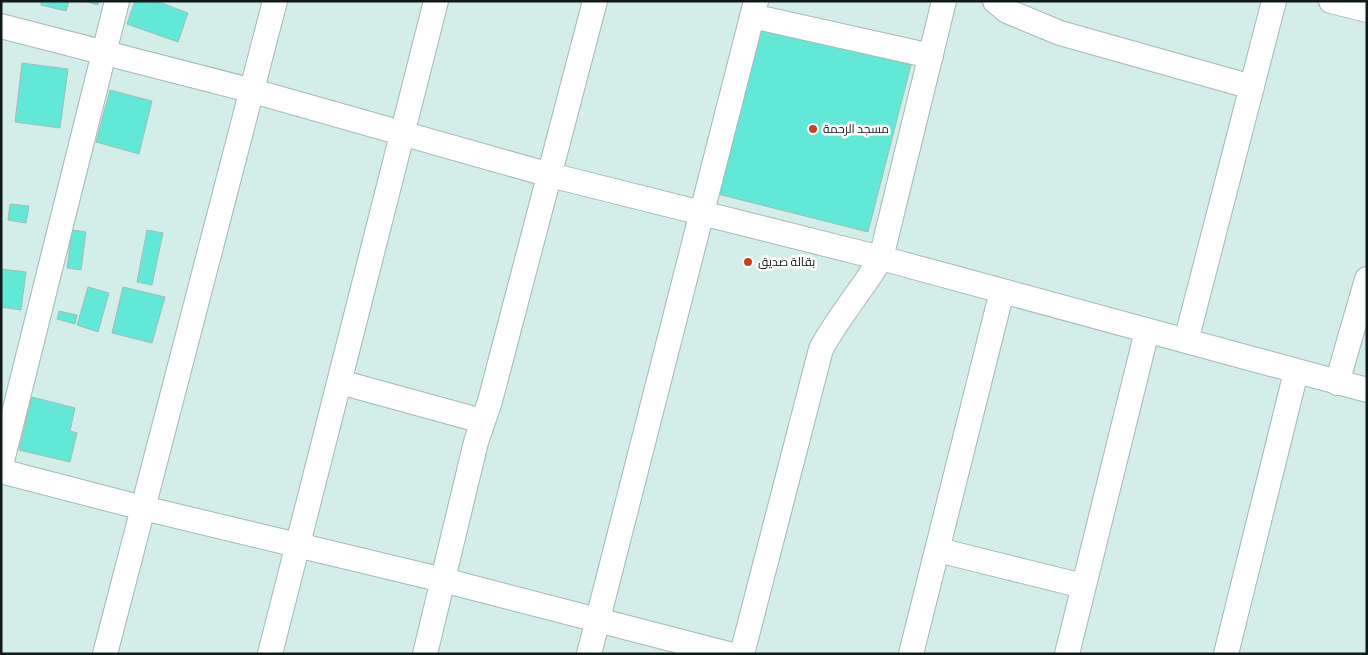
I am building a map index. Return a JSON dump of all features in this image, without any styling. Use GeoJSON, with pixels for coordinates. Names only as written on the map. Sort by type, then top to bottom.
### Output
{"type":"FeatureCollection","features":[{"type":"Feature","properties":{"kind":"street"},"geometry":{"type":"LineString","coordinates":[[1,465],[117,1]]}},
{"type":"Feature","properties":{"kind":"street"},"geometry":{"type":"LineString","coordinates":[[105,654],[253,92],[275,1]]}},
{"type":"Feature","properties":{"kind":"street"},"geometry":{"type":"LineString","coordinates":[[270,654],[436,1]]}},
{"type":"Feature","properties":{"kind":"street"},"geometry":{"type":"LineString","coordinates":[[426,654],[482,421],[490,401],[595,1]]}},
{"type":"Feature","properties":{"kind":"street"},"geometry":{"type":"LineString","coordinates":[[742,654],[822,349],[832,329],[860,293],[881,258],[944,1]]}},
{"type":"Feature","properties":{"kind":"street"},"geometry":{"type":"LineString","coordinates":[[995,1],[1007,10],[1060,34],[1252,87]]}},
{"type":"Feature","properties":{"kind":"street"},"geometry":{"type":"LineString","coordinates":[[1186,341],[1274,1]]}},
{"type":"Feature","properties":{"kind":"street"},"geometry":{"type":"LineString","coordinates":[[1331,1],[1367,10]]}},
{"type":"Feature","properties":{"kind":"street"},"geometry":{"type":"LineString","coordinates":[[590,654],[754,9],[931,56]]}},
{"type":"Feature","properties":{"kind":"street"},"geometry":{"type":"LineString","coordinates":[[1,26],[253,92],[550,175],[881,258],[1367,390]]}},
{"type":"Feature","properties":{"kind":"street"},"geometry":{"type":"LineString","coordinates":[[1337,383],[1367,279]]}},
{"type":"Feature","properties":{"kind":"street"},"geometry":{"type":"LineString","coordinates":[[911,654],[1002,291]]}},
{"type":"Feature","properties":{"kind":"street"},"geometry":{"type":"LineString","coordinates":[[1067,654],[1147,331]]}},
{"type":"Feature","properties":{"kind":"street"},"geometry":{"type":"LineString","coordinates":[[1226,654],[1296,372]]}},
{"type":"Feature","properties":{"kind":"street"},"geometry":{"type":"LineString","coordinates":[[340,382],[482,421]]}},
{"type":"Feature","properties":{"kind":"street"},"geometry":{"type":"LineString","coordinates":[[1,471],[143,508],[443,580],[729,654]]}},
{"type":"Feature","properties":{"kind":"street"},"geometry":{"type":"LineString","coordinates":[[938,550],[1083,586]]}},
{"type":"Feature","properties":{"kind":"building"},"geometry":{"type":"Polygon","coordinates":[[[41,1],[69,1],[66,11],[41,5],[41,1]]]}},
{"type":"Feature","properties":{"kind":"building"},"geometry":{"type":"Polygon","coordinates":[[[84,1],[99,1],[98,5],[84,1]]]}},
{"type":"Feature","properties":{"kind":"building"},"geometry":{"type":"Polygon","coordinates":[[[135,1],[156,1],[188,13],[178,42],[127,24],[135,1]]]}},
{"type":"Feature","properties":{"kind":"building","name":"مسجد الرحمة"},"geometry":{"type":"Polygon","coordinates":[[[757,26],[911,65],[868,232],[714,193],[757,26]]]}},
{"type":"Feature","properties":{"kind":"building"},"geometry":{"type":"Polygon","coordinates":[[[22,63],[68,69],[60,128],[15,122],[22,63]]]}},
{"type":"Feature","properties":{"kind":"building"},"geometry":{"type":"Polygon","coordinates":[[[110,90],[152,101],[139,154],[96,142],[110,90]]]}},
{"type":"Feature","properties":{"kind":"building"},"geometry":{"type":"Polygon","coordinates":[[[10,204],[29,206],[26,223],[8,220],[10,204]]]}},
{"type":"Feature","properties":{"kind":"building"},"geometry":{"type":"Polygon","coordinates":[[[72,230],[86,232],[81,270],[67,268],[72,230]]]}},
{"type":"Feature","properties":{"kind":"building"},"geometry":{"type":"Polygon","coordinates":[[[147,230],[163,233],[152,285],[137,282],[147,230]]]}},
{"type":"Feature","properties":{"kind":"building"},"geometry":{"type":"Polygon","coordinates":[[[1,269],[26,272],[21,310],[1,307],[1,269]]]}},
{"type":"Feature","properties":{"kind":"building"},"geometry":{"type":"Polygon","coordinates":[[[88,287],[109,293],[98,332],[77,325],[88,287]]]}},
{"type":"Feature","properties":{"kind":"building"},"geometry":{"type":"Polygon","coordinates":[[[123,287],[165,297],[152,343],[112,333],[123,287]]]}},
{"type":"Feature","properties":{"kind":"building"},"geometry":{"type":"Polygon","coordinates":[[[59,311],[77,315],[75,324],[57,319],[59,311]]]}},
{"type":"Feature","properties":{"kind":"building"},"geometry":{"type":"Polygon","coordinates":[[[32,397],[75,408],[70,431],[77,433],[70,462],[19,450],[32,397]]]}},
{"type":"Feature","properties":{"kind":"place","name":"مسجد الرحمة"},"geometry":{"type":"Point","coordinates":[813,129]}},
{"type":"Feature","properties":{"kind":"place","name":"بقالة صديق"},"geometry":{"type":"Point","coordinates":[748,262]}}]}
